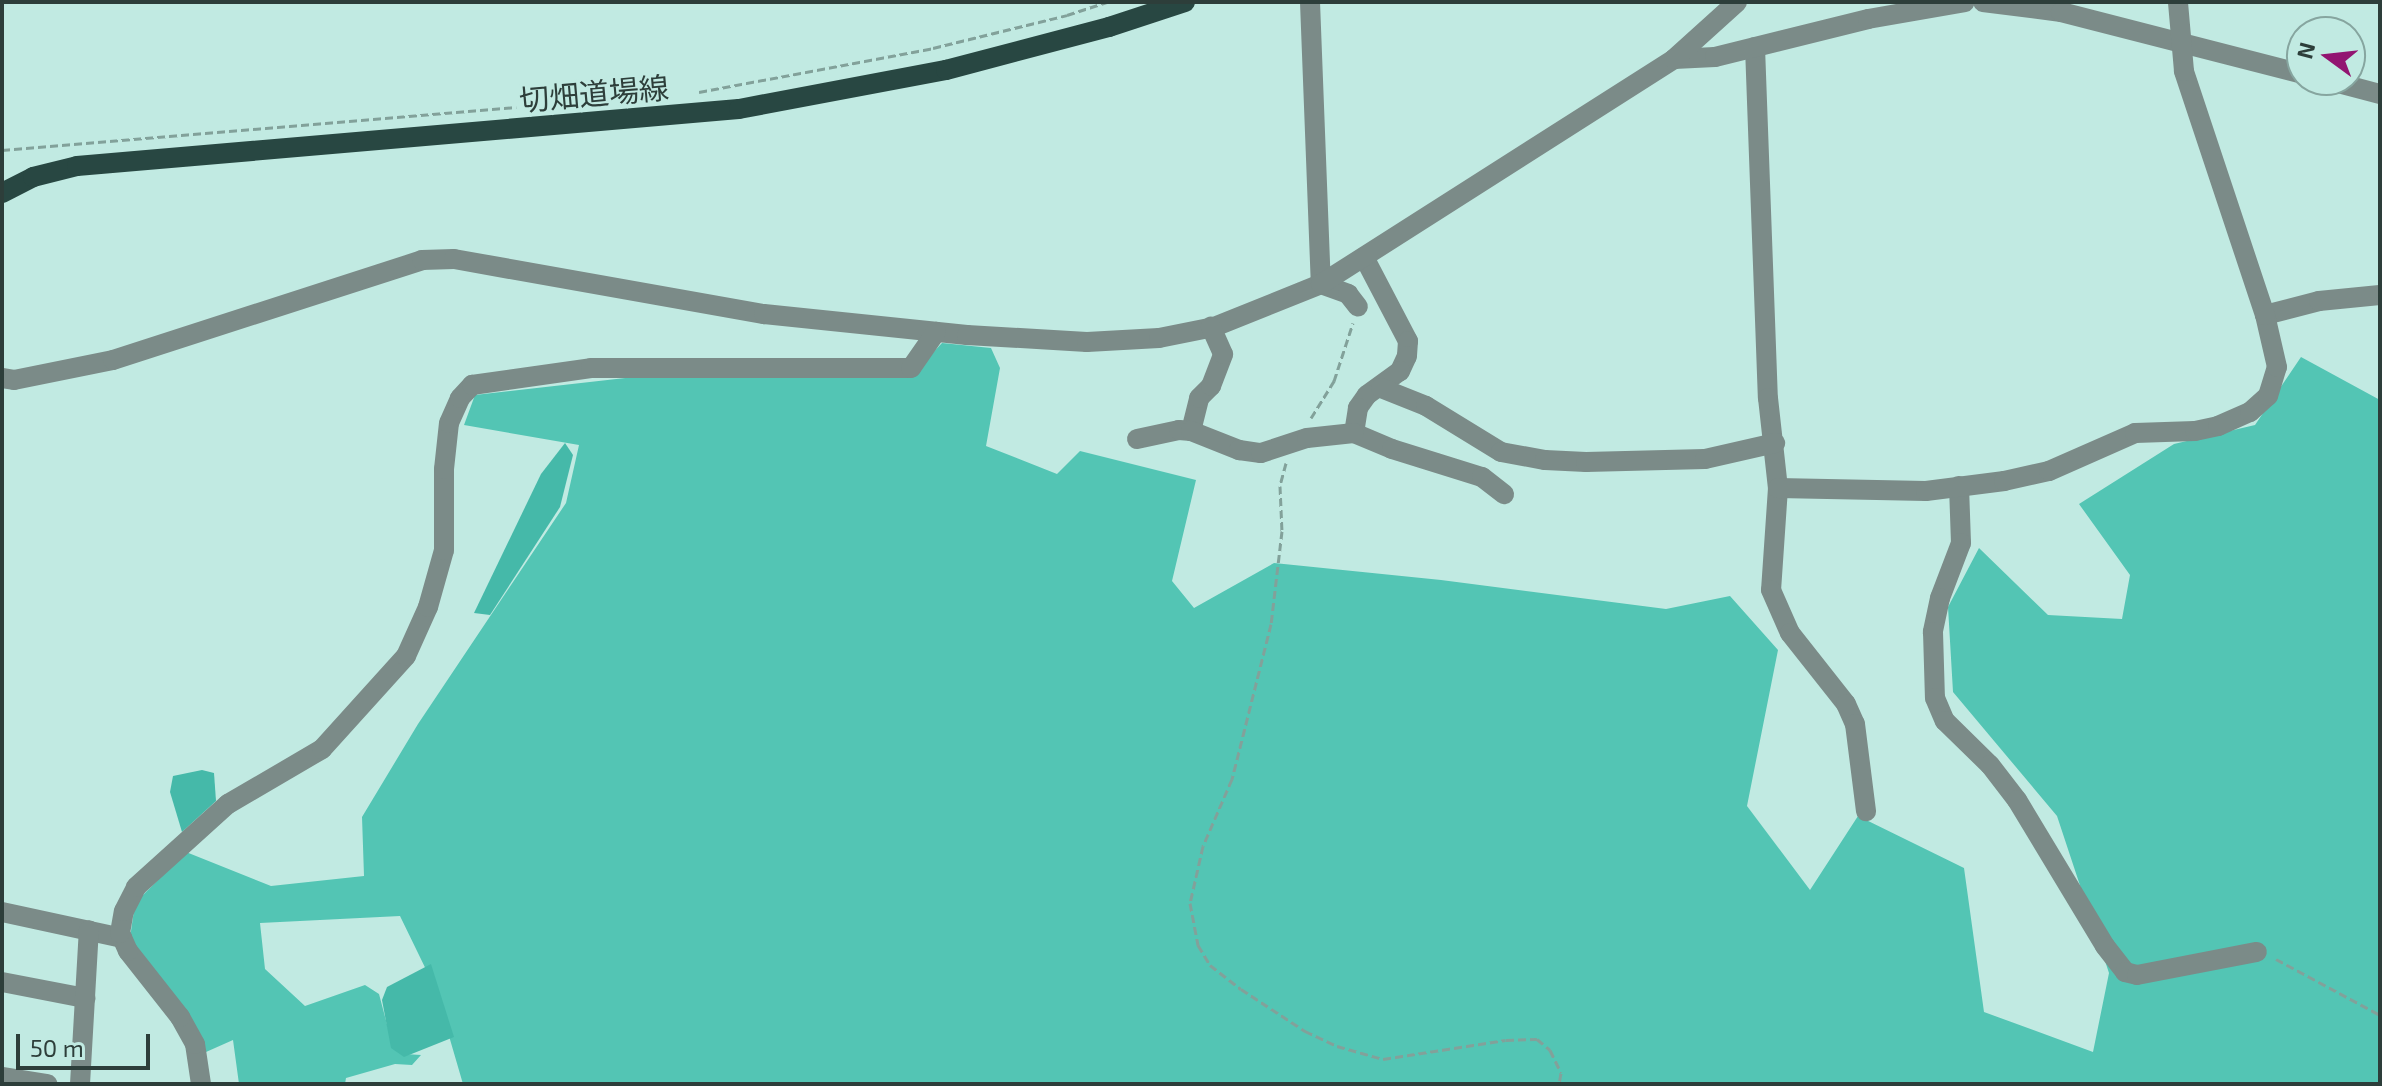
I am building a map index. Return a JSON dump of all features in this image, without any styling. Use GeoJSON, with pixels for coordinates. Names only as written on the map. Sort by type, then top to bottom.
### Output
{"type":"FeatureCollection","features":[{"type":"Feature","properties":{"kind":"main road","name":"切畑道場線"},"geometry":{"type":"LineString","coordinates":[[2,193],[33,177],[77,166],[739,109],[946,70],[1109,27],[1185,2]]}},
{"type":"Feature","properties":{"kind":"street"},"geometry":{"type":"LineString","coordinates":[[1310,2],[1321,284]]}},
{"type":"Feature","properties":{"kind":"street"},"geometry":{"type":"LineString","coordinates":[[2,378],[14,380],[113,360],[422,260],[482,261],[764,314],[936,332],[1087,342],[1159,338],[1211,327],[1321,284],[1674,59],[1737,2]]}},
{"type":"Feature","properties":{"kind":"street"},"geometry":{"type":"LineString","coordinates":[[1674,59],[1715,57],[1868,19],[1965,2]]}},
{"type":"Feature","properties":{"kind":"street"},"geometry":{"type":"LineString","coordinates":[[1983,2],[2061,12],[2286,70]]}},
{"type":"Feature","properties":{"kind":"street"},"geometry":{"type":"LineString","coordinates":[[1778,488],[1926,491],[2004,481],[2049,471],[2135,433],[2195,431],[2218,426],[2250,412],[2268,396],[2277,367],[2265,315],[2184,71],[2179,42],[2178,2]]}},
{"type":"Feature","properties":{"kind":"street"},"geometry":{"type":"LineString","coordinates":[[1755,47],[1768,398],[1778,488],[1771,590],[1790,633],[1846,704],[1855,724],[1866,811]]}},
{"type":"Feature","properties":{"kind":"street"},"geometry":{"type":"LineString","coordinates":[[1354,433],[1358,408],[1367,395],[1381,388],[1400,371],[1407,356],[1408,341],[1364,257]]}},
{"type":"Feature","properties":{"kind":"street"},"geometry":{"type":"LineString","coordinates":[[1321,284],[1348,294],[1358,307]]}},
{"type":"Feature","properties":{"kind":"street"},"geometry":{"type":"LineString","coordinates":[[2265,315],[2319,301],[2380,295]]}},
{"type":"Feature","properties":{"kind":"street"},"geometry":{"type":"LineString","coordinates":[[1191,431],[1199,398],[1211,386],[1223,354],[1211,327]]}},
{"type":"Feature","properties":{"kind":"street"},"geometry":{"type":"LineString","coordinates":[[201,1084],[195,1044],[180,1017],[128,951],[122,938],[124,911],[136,887],[228,804],[322,749],[406,656],[428,607],[444,550],[444,469],[449,423],[460,398],[472,385],[591,368],[911,368],[936,332]]}},
{"type":"Feature","properties":{"kind":"street"},"geometry":{"type":"LineString","coordinates":[[1381,388],[1426,406],[1501,452],[1545,460],[1705,459],[1775,443]]}},
{"type":"Feature","properties":{"kind":"street"},"geometry":{"type":"LineString","coordinates":[[1137,439],[1179,430],[1191,431],[1239,450],[1261,453],[1307,438],[1354,433],[1392,449],[1482,477],[1504,494]]}},
{"type":"Feature","properties":{"kind":"street"},"geometry":{"type":"LineString","coordinates":[[1959,486],[1961,543],[1940,598],[1933,632],[1935,698],[1945,721],[1990,765],[2017,800],[2105,946],[2125,972],[2137,975],[2257,952]]}},
{"type":"Feature","properties":{"kind":"street"},"geometry":{"type":"LineString","coordinates":[[2,912],[122,938]]}},
{"type":"Feature","properties":{"kind":"street"},"geometry":{"type":"LineString","coordinates":[[80,1084],[89,930]]}},
{"type":"Feature","properties":{"kind":"street"},"geometry":{"type":"LineString","coordinates":[[2,982],[85,998]]}},
{"type":"Feature","properties":{"kind":"street"},"geometry":{"type":"LineString","coordinates":[[2,1077],[47,1084]]}},
{"type":"Feature","properties":{"kind":"path"},"geometry":{"type":"LineString","coordinates":[[696,92],[933,48],[1107,2]]}},
{"type":"Feature","properties":{"kind":"path"},"geometry":{"type":"LineString","coordinates":[[2,150],[522,107]]}},
{"type":"Feature","properties":{"kind":"path"},"geometry":{"type":"LineString","coordinates":[[1305,427],[1334,381],[1358,307]]}},
{"type":"Feature","properties":{"kind":"path"},"geometry":{"type":"LineString","coordinates":[[1287,462],[1280,486],[1282,531],[1271,624],[1232,779],[1203,846],[1190,903],[1198,945],[1210,965],[1241,989],[1305,1031],[1337,1046],[1383,1059],[1506,1040],[1537,1039],[1550,1050],[1561,1073],[1559,1084]]}},
{"type":"Feature","properties":{"kind":"path"},"geometry":{"type":"LineString","coordinates":[[2257,952],[2289,964],[2380,1015]]}},
{"type":"Feature","properties":{"kind":"shaded area"},"geometry":{"type":"Polygon","coordinates":[[[942,343],[991,348],[1000,368],[986,446],[1057,474],[1080,451],[1196,480],[1172,581],[1194,608],[1274,563],[1441,580],[1666,609],[1730,596],[1778,650],[1747,806],[1810,890],[1858,816],[1964,868],[1984,1012],[2093,1052],[2109,973],[2057,816],[1953,692],[1948,607],[1979,548],[2048,615],[2122,619],[2130,575],[2079,504],[2174,444],[2255,425],[2301,357],[2380,400],[2380,1084],[463,1084],[435,988],[400,916],[260,923],[265,969],[305,1006],[365,985],[379,994],[393,1047],[405,1054],[421,1055],[412,1065],[395,1064],[346,1078],[345,1084],[239,1084],[233,1040],[206,1052],[130,938],[135,903],[186,852],[271,886],[364,876],[362,817],[418,724],[566,503],[579,445],[464,425],[475,395],[634,377],[912,375],[942,343]]]}},
{"type":"Feature","properties":{"kind":"shaded area"},"geometry":{"type":"Polygon","coordinates":[[[565,443],[573,455],[560,507],[490,615],[474,613],[541,474],[565,443]]]}},
{"type":"Feature","properties":{"kind":"shaded area"},"geometry":{"type":"Polygon","coordinates":[[[202,770],[214,773],[216,801],[182,832],[170,792],[173,776],[202,770]]]}},
{"type":"Feature","properties":{"kind":"shaded area"},"geometry":{"type":"Polygon","coordinates":[[[431,964],[454,1037],[404,1057],[391,1048],[382,1000],[387,987],[431,964]]]}}]}
